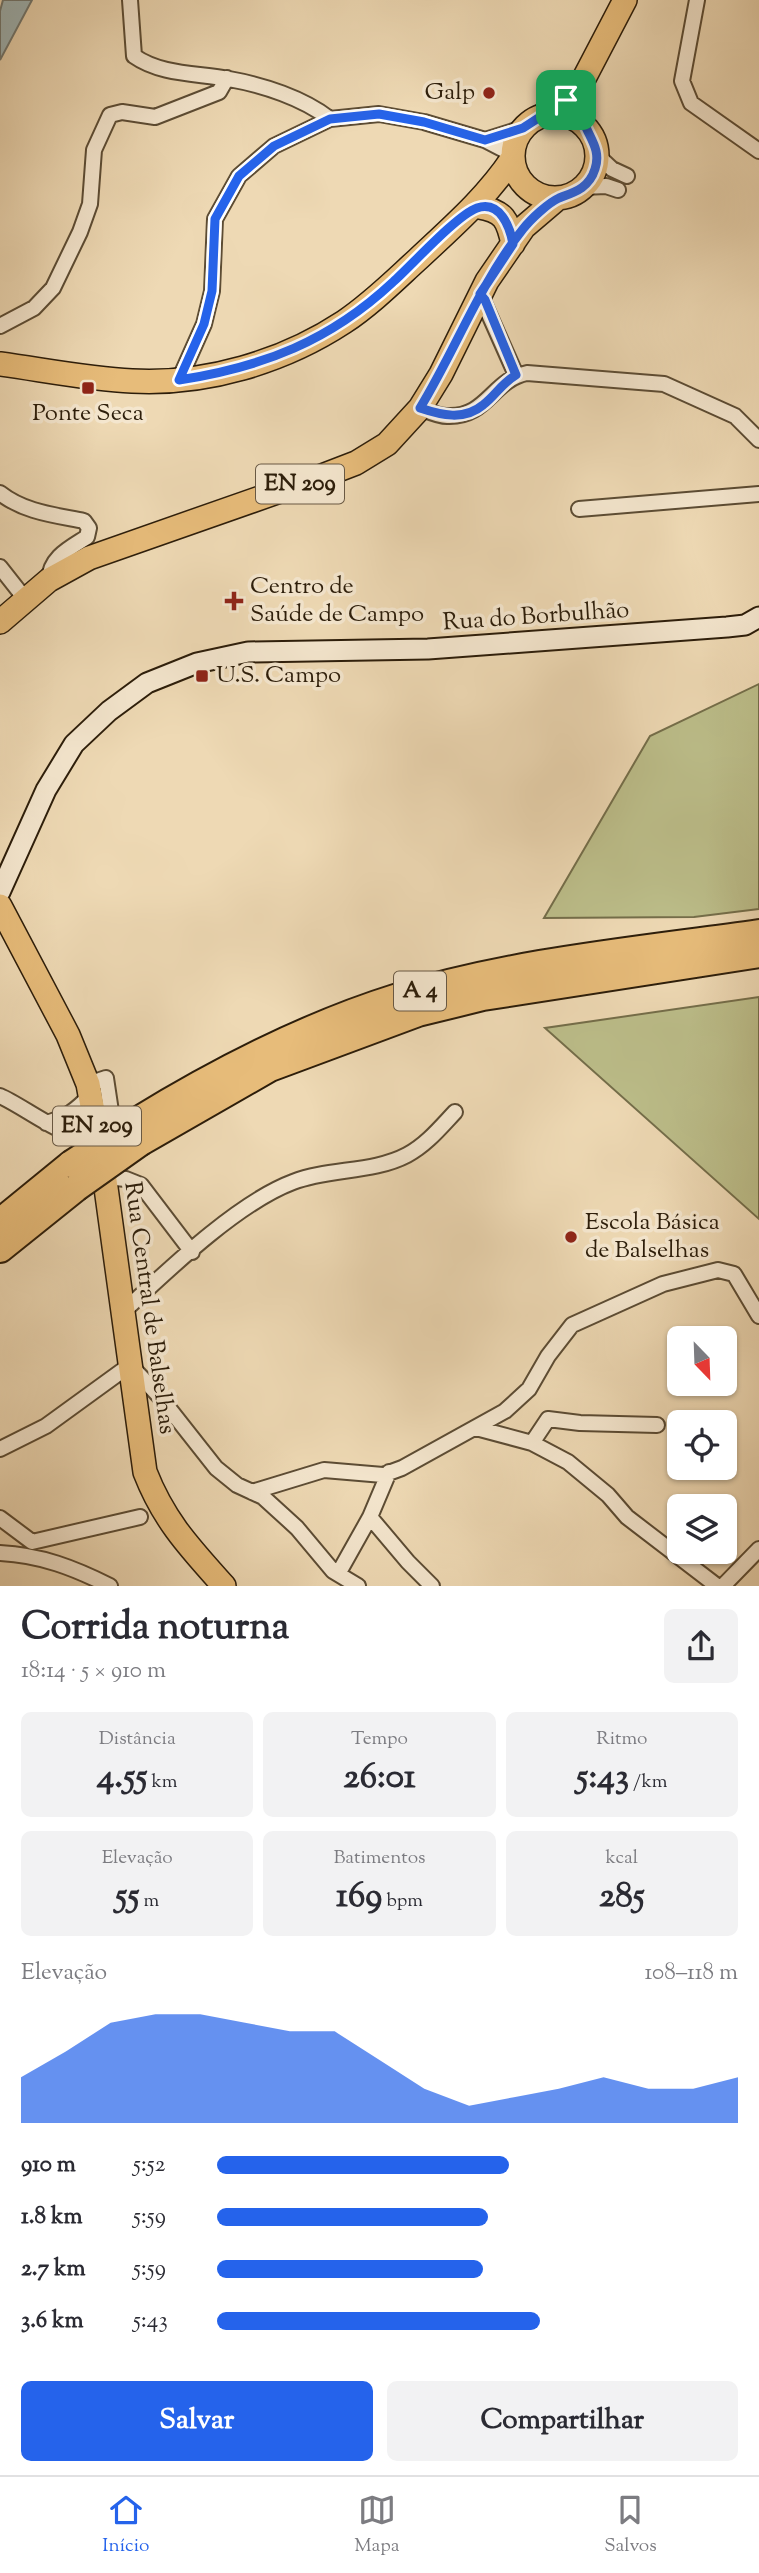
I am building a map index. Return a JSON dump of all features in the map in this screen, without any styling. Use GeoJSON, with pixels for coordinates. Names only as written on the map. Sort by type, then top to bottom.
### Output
{"type":"FeatureCollection","features":[{"type":"Feature","properties":{"kind":"highway","name":"A 4"},"geometry":{"type":"LineString","coordinates":[[0,1222],[138,1132],[178,1095],[261,1051],[343,1016],[399,997],[530,966],[759,933]]}},
{"type":"Feature","properties":{"kind":"highway","name":"A 4"},"geometry":{"type":"LineString","coordinates":[[138,1132],[270,1068],[418,1013],[483,997],[759,954]]}},
{"type":"Feature","properties":{"kind":"highway","name":"A 4"},"geometry":{"type":"LineString","coordinates":[[0,1249],[74,1176]]}},
{"type":"Feature","properties":{"kind":"main road"},"geometry":{"type":"LineString","coordinates":[[0,364],[133,381],[179,380],[224,373],[264,361],[300,346],[345,322],[391,285],[471,212],[498,180],[512,157],[517,136],[523,128],[579,88],[625,0]]}},
{"type":"Feature","properties":{"kind":"main road"},"geometry":{"type":"LineString","coordinates":[[579,88],[586,127]]}},
{"type":"Feature","properties":{"kind":"main road"},"geometry":{"type":"LineString","coordinates":[[512,157],[518,177],[525,186],[542,196],[558,198],[576,193],[583,187],[595,169],[597,155],[592,135],[586,127],[566,115],[543,115]]}},
{"type":"Feature","properties":{"kind":"main road"},"geometry":{"type":"LineString","coordinates":[[471,212],[497,194],[525,186]]}},
{"type":"Feature","properties":{"kind":"main road","name":"EN 209"},"geometry":{"type":"LineString","coordinates":[[519,235],[528,201],[525,186]]}},
{"type":"Feature","properties":{"kind":"main road","name":"EN 209"},"geometry":{"type":"LineString","coordinates":[[0,622],[49,580],[89,558],[356,463],[387,444],[420,408],[441,374],[480,294],[519,235],[558,198]]}},
{"type":"Feature","properties":{"kind":"main road"},"geometry":{"type":"LineString","coordinates":[[471,212],[493,209],[504,217],[510,228],[519,235]]}},
{"type":"Feature","properties":{"kind":"main road"},"geometry":{"type":"LineString","coordinates":[[727,627],[759,604]]}},
{"type":"Feature","properties":{"kind":"main road","name":"Rua do Borbulhão"},"geometry":{"type":"LineString","coordinates":[[0,892],[6,861],[74,744],[108,711],[147,683],[197,663],[248,652],[428,649],[727,627],[745,625],[759,617]]}},
{"type":"Feature","properties":{"kind":"main road","name":"Rua Central de Balselhas"},"geometry":{"type":"LineString","coordinates":[[0,906],[95,1085],[97,1131],[113,1177],[123,1312],[145,1472],[153,1492],[176,1531],[224,1586]]}},
{"type":"Feature","properties":{"kind":"street"},"geometry":{"type":"LineString","coordinates":[[130,0],[134,56],[145,64],[260,86],[317,109],[330,119]]}},
{"type":"Feature","properties":{"kind":"street"},"geometry":{"type":"LineString","coordinates":[[698,0],[682,81],[691,103],[759,151]]}},
{"type":"Feature","properties":{"kind":"street"},"geometry":{"type":"LineString","coordinates":[[0,326],[34,308],[53,288],[80,232],[90,204],[94,150],[110,115],[122,112],[155,117],[219,92],[227,78]]}},
{"type":"Feature","properties":{"kind":"street"},"geometry":{"type":"LineString","coordinates":[[179,380],[204,324],[209,302],[215,219],[239,176],[274,146],[330,119],[379,114],[424,122],[485,140],[512,157]]}},
{"type":"Feature","properties":{"kind":"street"},"geometry":{"type":"LineString","coordinates":[[485,140],[523,128]]}},
{"type":"Feature","properties":{"kind":"street"},"geometry":{"type":"LineString","coordinates":[[597,155],[611,169],[627,176]]}},
{"type":"Feature","properties":{"kind":"street"},"geometry":{"type":"LineString","coordinates":[[583,187],[606,186],[618,190]]}},
{"type":"Feature","properties":{"kind":"street"},"geometry":{"type":"LineString","coordinates":[[480,294],[485,300],[516,375]]}},
{"type":"Feature","properties":{"kind":"street"},"geometry":{"type":"LineString","coordinates":[[420,408],[446,416],[471,412],[483,405],[502,383],[516,375],[527,373],[664,384],[735,416],[759,440]]}},
{"type":"Feature","properties":{"kind":"street"},"geometry":{"type":"LineString","coordinates":[[0,493],[32,511],[84,520],[89,528],[87,537],[59,556],[50,569],[49,580]]}},
{"type":"Feature","properties":{"kind":"street"},"geometry":{"type":"LineString","coordinates":[[579,509],[759,494]]}},
{"type":"Feature","properties":{"kind":"street"},"geometry":{"type":"LineString","coordinates":[[0,567],[26,600]]}},
{"type":"Feature","properties":{"kind":"street"},"geometry":{"type":"LineString","coordinates":[[45,1123],[63,1118],[77,1109],[95,1085]]}},
{"type":"Feature","properties":{"kind":"street"},"geometry":{"type":"LineString","coordinates":[[95,1085],[113,1177],[141,1185],[192,1252]]}},
{"type":"Feature","properties":{"kind":"street"},"geometry":{"type":"LineString","coordinates":[[0,1096],[27,1109],[45,1123],[76,1136],[88,1136],[97,1131]]}},
{"type":"Feature","properties":{"kind":"street"},"geometry":{"type":"LineString","coordinates":[[123,1312],[232,1218],[292,1182],[389,1163],[408,1155],[429,1140],[455,1112]]}},
{"type":"Feature","properties":{"kind":"street"},"geometry":{"type":"LineString","coordinates":[[252,1492],[324,1470],[383,1475],[402,1468],[505,1411],[529,1389],[548,1356],[572,1325],[663,1284],[718,1270],[734,1275],[759,1316]]}},
{"type":"Feature","properties":{"kind":"street"},"geometry":{"type":"LineString","coordinates":[[743,1289],[759,1294]]}},
{"type":"Feature","properties":{"kind":"street"},"geometry":{"type":"LineString","coordinates":[[0,1449],[46,1426],[130,1364],[216,1468],[237,1485],[263,1497],[285,1516],[338,1574],[358,1586]]}},
{"type":"Feature","properties":{"kind":"street"},"geometry":{"type":"LineString","coordinates":[[532,1443],[548,1419],[580,1423],[656,1425]]}},
{"type":"Feature","properties":{"kind":"street"},"geometry":{"type":"LineString","coordinates":[[476,1427],[532,1443],[568,1462],[608,1495],[635,1525],[718,1586]]}},
{"type":"Feature","properties":{"kind":"street"},"geometry":{"type":"LineString","coordinates":[[338,1574],[370,1517],[389,1472]]}},
{"type":"Feature","properties":{"kind":"street"},"geometry":{"type":"LineString","coordinates":[[0,1553],[30,1548],[140,1517]]}},
{"type":"Feature","properties":{"kind":"street"},"geometry":{"type":"LineString","coordinates":[[370,1517],[432,1586]]}},
{"type":"Feature","properties":{"kind":"street"},"geometry":{"type":"LineString","coordinates":[[0,1518],[30,1548],[110,1586]]}},
{"type":"Feature","properties":{"kind":"street"},"geometry":{"type":"LineString","coordinates":[[723,1586],[759,1549]]}},
{"type":"Feature","properties":{"kind":"green space"},"geometry":{"type":"Polygon","coordinates":[[[759,684],[759,909],[694,917],[544,918],[650,736],[759,684]]]}},
{"type":"Feature","properties":{"kind":"green space"},"geometry":{"type":"Polygon","coordinates":[[[759,997],[759,1219],[545,1028],[759,997]]]}},
{"type":"Feature","properties":{"kind":"water"},"geometry":{"type":"Polygon","coordinates":[[[3,0],[32,0],[0,60],[0,11],[3,0]]]}},
{"type":"Feature","properties":{"kind":"place","name":"Galp"},"geometry":{"type":"Point","coordinates":[489,93]}},
{"type":"Feature","properties":{"kind":"place","name":"Ponte Seca"},"geometry":{"type":"Point","coordinates":[88,388]}},
{"type":"Feature","properties":{"kind":"place","name":"Centro de Saúde de Campo"},"geometry":{"type":"Point","coordinates":[234,601]}},
{"type":"Feature","properties":{"kind":"place","name":"U.S. Campo"},"geometry":{"type":"Point","coordinates":[202,676]}},
{"type":"Feature","properties":{"kind":"place","name":"Escola Básica de Balselhas"},"geometry":{"type":"Point","coordinates":[571,1237]}},
{"type":"Feature","properties":{"kind":"route"},"geometry":{"type":"LineString","coordinates":[[566,100],[523,128],[485,140],[424,122],[379,114],[330,119],[274,146],[239,176],[215,219],[212,291],[204,324],[179,380],[246,368],[300,346],[345,322],[391,285],[464,216],[479,207],[493,209],[504,217],[510,228],[513,244],[480,294],[485,300],[516,375],[502,383],[483,405],[471,412],[446,416],[420,408],[441,374],[463,328],[480,294],[487,281],[524,227],[558,198],[576,193],[592,176],[597,162],[596,145],[586,127],[579,88],[566,100]]}}]}
